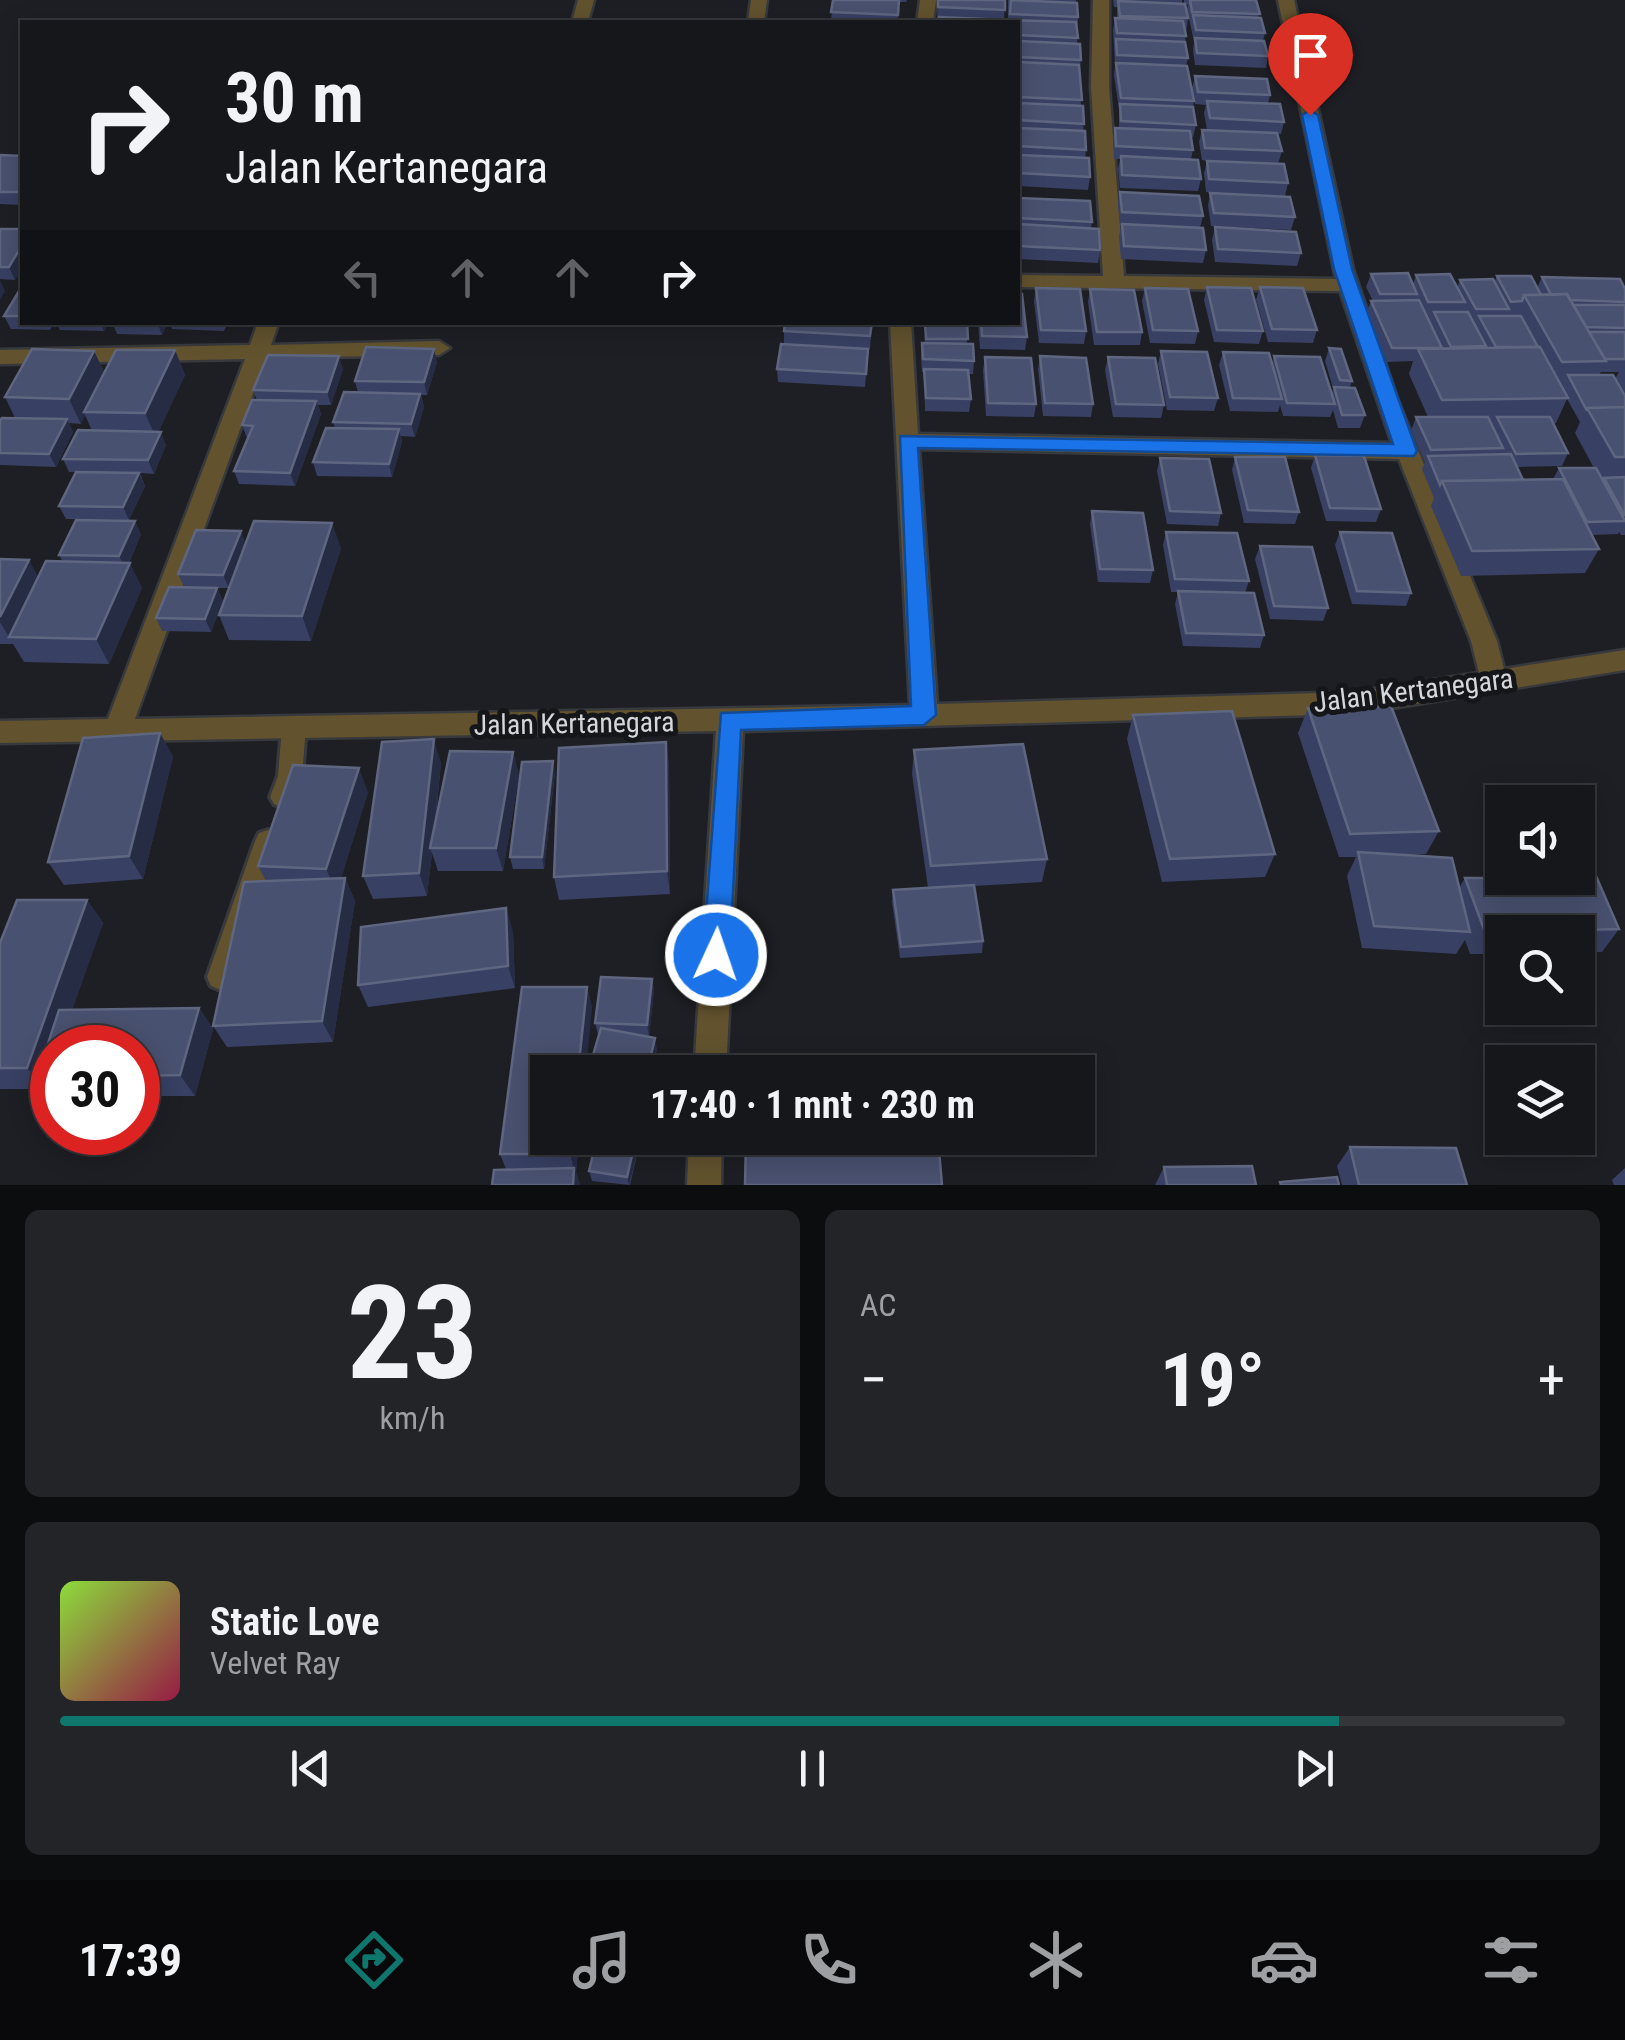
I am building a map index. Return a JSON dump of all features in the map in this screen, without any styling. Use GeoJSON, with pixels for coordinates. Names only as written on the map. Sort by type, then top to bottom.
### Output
{"type":"FeatureCollection","features":[{"type":"Feature","properties":{"kind":"street"},"geometry":{"type":"LineString","coordinates":[[1101,0],[1100,87],[1114,282]]}},
{"type":"Feature","properties":{"kind":"street"},"geometry":{"type":"LineString","coordinates":[[1286,0],[1348,285],[1406,451],[1484,641],[1494,681]]}},
{"type":"Feature","properties":{"kind":"street"},"geometry":{"type":"LineString","coordinates":[[1020,281],[1348,285]]}},
{"type":"Feature","properties":{"kind":"street"},"geometry":{"type":"LineString","coordinates":[[117,730],[267,325]]}},
{"type":"Feature","properties":{"kind":"street"},"geometry":{"type":"LineString","coordinates":[[900,325],[924,715]]}},
{"type":"Feature","properties":{"kind":"street"},"geometry":{"type":"LineString","coordinates":[[0,357],[43,366],[257,350],[439,348]]}},
{"type":"Feature","properties":{"kind":"street"},"geometry":{"type":"LineString","coordinates":[[907,441],[1406,451]]}},
{"type":"Feature","properties":{"kind":"street","name":"Jalan Kertanegara"},"geometry":{"type":"LineString","coordinates":[[0,732],[730,720],[1355,703],[1625,660]]}},
{"type":"Feature","properties":{"kind":"street"},"geometry":{"type":"LineString","coordinates":[[711,1055],[730,720]]}},
{"type":"Feature","properties":{"kind":"street"},"geometry":{"type":"LineString","coordinates":[[704,1185],[705,1155]]}},
{"type":"Feature","properties":{"kind":"lane"},"geometry":{"type":"LineString","coordinates":[[221,977],[290,776],[294,727]]}},
{"type":"Feature","properties":{"kind":"building"},"geometry":{"type":"Polygon","coordinates":[[[833,0],[899,0],[898,15],[831,12],[833,0]]]}},
{"type":"Feature","properties":{"kind":"building"},"geometry":{"type":"Polygon","coordinates":[[[938,0],[1005,0],[1005,10],[938,7],[938,0]]]}},
{"type":"Feature","properties":{"kind":"building"},"geometry":{"type":"Polygon","coordinates":[[[1011,0],[1077,3],[1078,17],[1010,14],[1011,0]]]}},
{"type":"Feature","properties":{"kind":"building"},"geometry":{"type":"Polygon","coordinates":[[[1190,0],[1256,0],[1260,14],[1192,12],[1190,0]]]}},
{"type":"Feature","properties":{"kind":"building"},"geometry":{"type":"Polygon","coordinates":[[[1118,1],[1185,4],[1188,18],[1120,16],[1118,1]]]}},
{"type":"Feature","properties":{"kind":"building"},"geometry":{"type":"Polygon","coordinates":[[[1193,15],[1261,18],[1265,33],[1196,30],[1193,15]]]}},
{"type":"Feature","properties":{"kind":"building"},"geometry":{"type":"Polygon","coordinates":[[[939,17],[1006,20],[939,20],[939,17]]]}},
{"type":"Feature","properties":{"kind":"building"},"geometry":{"type":"Polygon","coordinates":[[[1115,18],[1183,21],[1186,36],[1117,33],[1115,18]]]}},
{"type":"Feature","properties":{"kind":"building"},"geometry":{"type":"Polygon","coordinates":[[[1020,20],[1076,22],[1078,38],[1020,35],[1020,20]]]}},
{"type":"Feature","properties":{"kind":"building"},"geometry":{"type":"Polygon","coordinates":[[[1195,38],[1264,41],[1268,56],[1197,53],[1195,38]]]}},
{"type":"Feature","properties":{"kind":"building"},"geometry":{"type":"Polygon","coordinates":[[[1116,39],[1185,42],[1188,58],[1117,55],[1116,39]]]}},
{"type":"Feature","properties":{"kind":"building"},"geometry":{"type":"Polygon","coordinates":[[[1020,41],[1080,44],[1081,60],[1020,57],[1020,41]]]}},
{"type":"Feature","properties":{"kind":"building"},"geometry":{"type":"Polygon","coordinates":[[[1020,62],[1079,65],[1082,100],[1020,97],[1020,62]]]}},
{"type":"Feature","properties":{"kind":"building"},"geometry":{"type":"Polygon","coordinates":[[[1116,63],[1187,66],[1194,101],[1121,98],[1116,63]]]}},
{"type":"Feature","properties":{"kind":"building"},"geometry":{"type":"Polygon","coordinates":[[[1195,76],[1267,79],[1270,95],[1198,92],[1195,76]]]}},
{"type":"Feature","properties":{"kind":"building"},"geometry":{"type":"Polygon","coordinates":[[[1207,101],[1280,104],[1284,122],[1210,118],[1207,101]]]}},
{"type":"Feature","properties":{"kind":"building"},"geometry":{"type":"Polygon","coordinates":[[[1020,103],[1083,106],[1084,124],[1020,120],[1020,103]]]}},
{"type":"Feature","properties":{"kind":"building"},"geometry":{"type":"Polygon","coordinates":[[[1120,104],[1193,107],[1196,125],[1121,121],[1120,104]]]}},
{"type":"Feature","properties":{"kind":"building"},"geometry":{"type":"Polygon","coordinates":[[[1020,128],[1085,131],[1086,150],[1020,146],[1020,128]]]}},
{"type":"Feature","properties":{"kind":"building"},"geometry":{"type":"Polygon","coordinates":[[[1115,128],[1190,131],[1193,150],[1116,146],[1115,128]]]}},
{"type":"Feature","properties":{"kind":"building"},"geometry":{"type":"Polygon","coordinates":[[[1202,130],[1277,133],[1282,151],[1205,148],[1202,130]]]}},
{"type":"Feature","properties":{"kind":"building"},"geometry":{"type":"Polygon","coordinates":[[[0,155],[20,156],[20,192],[0,192],[0,155]]]}},
{"type":"Feature","properties":{"kind":"building"},"geometry":{"type":"Polygon","coordinates":[[[1020,155],[1089,158],[1090,177],[1020,173],[1020,155]]]}},
{"type":"Feature","properties":{"kind":"building"},"geometry":{"type":"Polygon","coordinates":[[[1121,156],[1198,160],[1201,179],[1122,175],[1121,156]]]}},
{"type":"Feature","properties":{"kind":"building"},"geometry":{"type":"Polygon","coordinates":[[[1207,161],[1284,164],[1288,183],[1209,179],[1207,161]]]}},
{"type":"Feature","properties":{"kind":"building"},"geometry":{"type":"Polygon","coordinates":[[[1120,192],[1199,196],[1203,216],[1122,212],[1120,192]]]}},
{"type":"Feature","properties":{"kind":"building"},"geometry":{"type":"Polygon","coordinates":[[[1210,193],[1290,197],[1295,217],[1214,213],[1210,193]]]}},
{"type":"Feature","properties":{"kind":"building"},"geometry":{"type":"Polygon","coordinates":[[[1020,198],[1090,201],[1092,222],[1020,218],[1020,198]]]}},
{"type":"Feature","properties":{"kind":"building"},"geometry":{"type":"Polygon","coordinates":[[[1020,224],[1099,229],[1100,250],[1020,246],[1020,224]]]}},
{"type":"Feature","properties":{"kind":"building"},"geometry":{"type":"Polygon","coordinates":[[[1122,224],[1203,228],[1206,250],[1124,246],[1122,224]]]}},
{"type":"Feature","properties":{"kind":"building"},"geometry":{"type":"Polygon","coordinates":[[[1215,227],[1296,232],[1301,253],[1218,249],[1215,227]]]}},
{"type":"Feature","properties":{"kind":"building"},"geometry":{"type":"Polygon","coordinates":[[[0,229],[20,229],[20,248],[9,267],[0,267],[0,229]]]}},
{"type":"Feature","properties":{"kind":"building"},"geometry":{"type":"Polygon","coordinates":[[[1408,273],[1417,294],[1380,294],[1371,274],[1408,273]]]}},
{"type":"Feature","properties":{"kind":"building"},"geometry":{"type":"Polygon","coordinates":[[[1450,274],[1465,302],[1428,302],[1416,275],[1450,274]]]}},
{"type":"Feature","properties":{"kind":"building"},"geometry":{"type":"Polygon","coordinates":[[[1497,276],[1531,276],[1541,295],[1524,295],[1522,301],[1511,302],[1497,276]]]}},
{"type":"Feature","properties":{"kind":"building"},"geometry":{"type":"Polygon","coordinates":[[[1542,277],[1620,279],[1625,302],[1570,300],[1567,294],[1551,295],[1542,277]]]}},
{"type":"Feature","properties":{"kind":"building"},"geometry":{"type":"Polygon","coordinates":[[[1493,279],[1509,309],[1476,309],[1460,280],[1493,279]]]}},
{"type":"Feature","properties":{"kind":"building"},"geometry":{"type":"Polygon","coordinates":[[[1207,287],[1251,288],[1263,331],[1217,330],[1207,287]]]}},
{"type":"Feature","properties":{"kind":"building"},"geometry":{"type":"Polygon","coordinates":[[[1260,287],[1303,288],[1317,330],[1272,329],[1260,287]]]}},
{"type":"Feature","properties":{"kind":"building"},"geometry":{"type":"Polygon","coordinates":[[[1036,288],[1080,289],[1086,331],[1041,330],[1036,288]]]}},
{"type":"Feature","properties":{"kind":"building"},"geometry":{"type":"Polygon","coordinates":[[[1145,288],[1188,289],[1198,331],[1153,330],[1145,288]]]}},
{"type":"Feature","properties":{"kind":"building"},"geometry":{"type":"Polygon","coordinates":[[[20,289],[20,316],[4,316],[20,289]]]}},
{"type":"Feature","properties":{"kind":"building"},"geometry":{"type":"Polygon","coordinates":[[[1090,289],[1134,290],[1142,332],[1097,332],[1090,289]]]}},
{"type":"Feature","properties":{"kind":"building"},"geometry":{"type":"Polygon","coordinates":[[[1022,294],[1027,337],[982,336],[981,325],[1020,325],[1022,294]]]}},
{"type":"Feature","properties":{"kind":"building"},"geometry":{"type":"Polygon","coordinates":[[[1567,294],[1606,361],[1562,362],[1524,295],[1567,294]]]}},
{"type":"Feature","properties":{"kind":"building"},"geometry":{"type":"Polygon","coordinates":[[[1419,300],[1442,348],[1392,348],[1371,301],[1419,300]]]}},
{"type":"Feature","properties":{"kind":"building"},"geometry":{"type":"Polygon","coordinates":[[[1573,305],[1625,305],[1625,328],[1586,327],[1573,305]]]}},
{"type":"Feature","properties":{"kind":"building"},"geometry":{"type":"Polygon","coordinates":[[[1434,312],[1468,312],[1486,346],[1451,347],[1434,312]]]}},
{"type":"Feature","properties":{"kind":"building"},"geometry":{"type":"Polygon","coordinates":[[[1479,316],[1521,316],[1538,347],[1496,347],[1479,316]]]}},
{"type":"Feature","properties":{"kind":"building"},"geometry":{"type":"Polygon","coordinates":[[[785,325],[872,325],[870,336],[784,331],[785,325]]]}},
{"type":"Feature","properties":{"kind":"building"},"geometry":{"type":"Polygon","coordinates":[[[925,325],[967,325],[968,339],[926,339],[925,325]]]}},
{"type":"Feature","properties":{"kind":"building"},"geometry":{"type":"Polygon","coordinates":[[[1589,332],[1625,332],[1625,359],[1605,359],[1589,332]]]}},
{"type":"Feature","properties":{"kind":"building"},"geometry":{"type":"Polygon","coordinates":[[[922,343],[973,344],[974,361],[923,359],[922,343]]]}},
{"type":"Feature","properties":{"kind":"building"},"geometry":{"type":"Polygon","coordinates":[[[781,344],[868,349],[866,374],[777,369],[781,344]]]}},
{"type":"Feature","properties":{"kind":"building"},"geometry":{"type":"Polygon","coordinates":[[[366,347],[434,349],[424,382],[355,381],[366,347]]]}},
{"type":"Feature","properties":{"kind":"building"},"geometry":{"type":"Polygon","coordinates":[[[1540,347],[1568,398],[1442,400],[1418,349],[1540,347]]]}},
{"type":"Feature","properties":{"kind":"building"},"geometry":{"type":"Polygon","coordinates":[[[1329,348],[1341,349],[1352,381],[1340,380],[1329,348]]]}},
{"type":"Feature","properties":{"kind":"building"},"geometry":{"type":"Polygon","coordinates":[[[32,349],[94,351],[69,399],[5,397],[32,349]]]}},
{"type":"Feature","properties":{"kind":"building"},"geometry":{"type":"Polygon","coordinates":[[[116,350],[175,350],[145,413],[84,412],[116,350]]]}},
{"type":"Feature","properties":{"kind":"building"},"geometry":{"type":"Polygon","coordinates":[[[1161,351],[1207,352],[1218,398],[1170,397],[1161,351]]]}},
{"type":"Feature","properties":{"kind":"building"},"geometry":{"type":"Polygon","coordinates":[[[1223,352],[1269,353],[1282,399],[1233,398],[1223,352]]]}},
{"type":"Feature","properties":{"kind":"building"},"geometry":{"type":"Polygon","coordinates":[[[268,355],[339,356],[327,392],[253,390],[268,355]]]}},
{"type":"Feature","properties":{"kind":"building"},"geometry":{"type":"Polygon","coordinates":[[[1040,356],[1086,358],[1093,404],[1045,403],[1040,356]]]}},
{"type":"Feature","properties":{"kind":"building"},"geometry":{"type":"Polygon","coordinates":[[[1274,356],[1320,357],[1335,404],[1287,403],[1274,356]]]}},
{"type":"Feature","properties":{"kind":"building"},"geometry":{"type":"Polygon","coordinates":[[[985,357],[1031,358],[1036,404],[988,403],[985,357]]]}},
{"type":"Feature","properties":{"kind":"building"},"geometry":{"type":"Polygon","coordinates":[[[1108,357],[1155,358],[1164,405],[1116,404],[1108,357]]]}},
{"type":"Feature","properties":{"kind":"building"},"geometry":{"type":"Polygon","coordinates":[[[924,369],[968,370],[971,399],[926,398],[924,369]]]}},
{"type":"Feature","properties":{"kind":"building"},"geometry":{"type":"Polygon","coordinates":[[[1568,375],[1613,375],[1625,396],[1625,407],[1586,409],[1568,375]]]}},
{"type":"Feature","properties":{"kind":"building"},"geometry":{"type":"Polygon","coordinates":[[[1334,387],[1355,388],[1365,415],[1342,415],[1334,387]]]}},
{"type":"Feature","properties":{"kind":"building"},"geometry":{"type":"Polygon","coordinates":[[[344,392],[420,394],[411,424],[333,422],[344,392]]]}},
{"type":"Feature","properties":{"kind":"building"},"geometry":{"type":"Polygon","coordinates":[[[252,400],[316,401],[290,473],[234,471],[253,426],[242,425],[252,400]]]}},
{"type":"Feature","properties":{"kind":"building"},"geometry":{"type":"Polygon","coordinates":[[[1625,407],[1625,457],[1615,457],[1587,408],[1625,407]]]}},
{"type":"Feature","properties":{"kind":"building"},"geometry":{"type":"Polygon","coordinates":[[[1416,417],[1488,417],[1503,448],[1431,450],[1416,417]]]}},
{"type":"Feature","properties":{"kind":"building"},"geometry":{"type":"Polygon","coordinates":[[[1497,417],[1550,417],[1568,453],[1516,454],[1497,417]]]}},
{"type":"Feature","properties":{"kind":"building"},"geometry":{"type":"Polygon","coordinates":[[[2,418],[67,419],[49,454],[0,453],[2,418]]]}},
{"type":"Feature","properties":{"kind":"building"},"geometry":{"type":"Polygon","coordinates":[[[326,428],[399,429],[389,464],[313,462],[326,428]]]}},
{"type":"Feature","properties":{"kind":"building"},"geometry":{"type":"Polygon","coordinates":[[[78,430],[161,432],[148,460],[63,459],[78,430]]]}},
{"type":"Feature","properties":{"kind":"building"},"geometry":{"type":"Polygon","coordinates":[[[1511,454],[1523,480],[1442,481],[1440,485],[1428,456],[1511,454]]]}},
{"type":"Feature","properties":{"kind":"building"},"geometry":{"type":"Polygon","coordinates":[[[1315,455],[1364,456],[1381,509],[1330,508],[1315,455]]]}},
{"type":"Feature","properties":{"kind":"building"},"geometry":{"type":"Polygon","coordinates":[[[1235,457],[1285,457],[1299,512],[1248,510],[1235,457]]]}},
{"type":"Feature","properties":{"kind":"building"},"geometry":{"type":"Polygon","coordinates":[[[1160,458],[1209,459],[1221,513],[1170,511],[1160,458]]]}},
{"type":"Feature","properties":{"kind":"building"},"geometry":{"type":"Polygon","coordinates":[[[1559,468],[1596,468],[1625,521],[1587,522],[1559,468]]]}},
{"type":"Feature","properties":{"kind":"building"},"geometry":{"type":"Polygon","coordinates":[[[76,472],[139,473],[123,507],[59,506],[76,472]]]}},
{"type":"Feature","properties":{"kind":"building"},"geometry":{"type":"Polygon","coordinates":[[[1625,477],[1625,516],[1604,478],[1625,477]]]}},
{"type":"Feature","properties":{"kind":"building"},"geometry":{"type":"Polygon","coordinates":[[[1563,479],[1599,549],[1472,551],[1442,481],[1563,479]]]}},
{"type":"Feature","properties":{"kind":"building"},"geometry":{"type":"Polygon","coordinates":[[[1092,511],[1143,513],[1153,570],[1100,569],[1092,511]]]}},
{"type":"Feature","properties":{"kind":"building"},"geometry":{"type":"Polygon","coordinates":[[[76,520],[135,521],[119,556],[59,555],[76,520]]]}},
{"type":"Feature","properties":{"kind":"building"},"geometry":{"type":"Polygon","coordinates":[[[254,521],[332,523],[302,616],[219,615],[254,521]]]}},
{"type":"Feature","properties":{"kind":"building"},"geometry":{"type":"Polygon","coordinates":[[[196,530],[241,531],[223,575],[178,574],[196,530]]]}},
{"type":"Feature","properties":{"kind":"building"},"geometry":{"type":"Polygon","coordinates":[[[1166,532],[1237,533],[1249,581],[1175,579],[1166,532]]]}},
{"type":"Feature","properties":{"kind":"building"},"geometry":{"type":"Polygon","coordinates":[[[1340,532],[1392,533],[1411,593],[1357,591],[1340,532]]]}},
{"type":"Feature","properties":{"kind":"building"},"geometry":{"type":"Polygon","coordinates":[[[1260,546],[1312,547],[1328,608],[1274,606],[1260,546]]]}},
{"type":"Feature","properties":{"kind":"building"},"geometry":{"type":"Polygon","coordinates":[[[0,559],[29,560],[0,617],[0,559]]]}},
{"type":"Feature","properties":{"kind":"building"},"geometry":{"type":"Polygon","coordinates":[[[46,561],[130,563],[96,639],[9,637],[46,561]]]}},
{"type":"Feature","properties":{"kind":"building"},"geometry":{"type":"Polygon","coordinates":[[[169,587],[217,588],[205,619],[156,618],[169,587]]]}},
{"type":"Feature","properties":{"kind":"building"},"geometry":{"type":"Polygon","coordinates":[[[1178,591],[1254,593],[1264,635],[1186,633],[1178,591]]]}},
{"type":"Feature","properties":{"kind":"building"},"geometry":{"type":"Polygon","coordinates":[[[1391,706],[1439,831],[1350,834],[1308,708],[1391,706]]]}},
{"type":"Feature","properties":{"kind":"building"},"geometry":{"type":"Polygon","coordinates":[[[1232,711],[1275,854],[1170,859],[1133,715],[1232,711]]]}},
{"type":"Feature","properties":{"kind":"building"},"geometry":{"type":"Polygon","coordinates":[[[160,733],[129,856],[48,862],[83,738],[160,733]]]}},
{"type":"Feature","properties":{"kind":"building"},"geometry":{"type":"Polygon","coordinates":[[[434,739],[419,873],[363,876],[382,742],[434,739]]]}},
{"type":"Feature","properties":{"kind":"building"},"geometry":{"type":"Polygon","coordinates":[[[666,742],[667,871],[554,877],[559,748],[666,742]]]}},
{"type":"Feature","properties":{"kind":"building"},"geometry":{"type":"Polygon","coordinates":[[[1023,744],[1047,859],[931,866],[914,750],[1023,744]]]}},
{"type":"Feature","properties":{"kind":"building"},"geometry":{"type":"Polygon","coordinates":[[[450,751],[513,752],[496,848],[430,848],[450,751]]]}},
{"type":"Feature","properties":{"kind":"building"},"geometry":{"type":"Polygon","coordinates":[[[553,761],[542,857],[510,857],[522,762],[553,761]]]}},
{"type":"Feature","properties":{"kind":"building"},"geometry":{"type":"Polygon","coordinates":[[[293,765],[359,768],[326,869],[258,866],[293,765]]]}},
{"type":"Feature","properties":{"kind":"building"},"geometry":{"type":"Polygon","coordinates":[[[1358,852],[1452,858],[1470,932],[1374,926],[1358,852]]]}},
{"type":"Feature","properties":{"kind":"building"},"geometry":{"type":"Polygon","coordinates":[[[1596,876],[1619,929],[1595,930],[1595,915],[1485,915],[1485,932],[1465,878],[1485,878],[1485,895],[1595,895],[1596,876]]]}},
{"type":"Feature","properties":{"kind":"building"},"geometry":{"type":"Polygon","coordinates":[[[345,878],[322,1021],[213,1026],[244,882],[345,878]]]}},
{"type":"Feature","properties":{"kind":"building"},"geometry":{"type":"Polygon","coordinates":[[[974,885],[983,941],[901,947],[893,890],[974,885]]]}},
{"type":"Feature","properties":{"kind":"building"},"geometry":{"type":"Polygon","coordinates":[[[17,900],[87,900],[42,1025],[30,1025],[27,1068],[0,1068],[0,943],[17,900]]]}},
{"type":"Feature","properties":{"kind":"building"},"geometry":{"type":"Polygon","coordinates":[[[506,908],[508,966],[358,985],[361,927],[506,908]]]}},
{"type":"Feature","properties":{"kind":"building"},"geometry":{"type":"Polygon","coordinates":[[[601,977],[652,979],[647,1025],[595,1023],[601,977]]]}},
{"type":"Feature","properties":{"kind":"building"},"geometry":{"type":"Polygon","coordinates":[[[522,987],[587,987],[580,1055],[530,1055],[530,1154],[500,1154],[522,987]]]}},
{"type":"Feature","properties":{"kind":"building"},"geometry":{"type":"Polygon","coordinates":[[[199,1008],[180,1075],[160,1075],[160,1025],[54,1025],[59,1010],[199,1008]]]}},
{"type":"Feature","properties":{"kind":"building"},"geometry":{"type":"Polygon","coordinates":[[[601,1028],[655,1038],[651,1055],[593,1055],[601,1028]]]}},
{"type":"Feature","properties":{"kind":"building"},"geometry":{"type":"Polygon","coordinates":[[[1350,1147],[1456,1148],[1467,1185],[1359,1185],[1350,1147]]]}},
{"type":"Feature","properties":{"kind":"building"},"geometry":{"type":"Polygon","coordinates":[[[593,1155],[632,1155],[627,1177],[589,1171],[593,1155]]]}},
{"type":"Feature","properties":{"kind":"building"},"geometry":{"type":"Polygon","coordinates":[[[746,1155],[939,1155],[942,1185],[745,1185],[746,1155]]]}},
{"type":"Feature","properties":{"kind":"building"},"geometry":{"type":"Polygon","coordinates":[[[1252,1166],[1256,1185],[1167,1185],[1164,1167],[1252,1166]]]}},
{"type":"Feature","properties":{"kind":"building"},"geometry":{"type":"Polygon","coordinates":[[[574,1168],[573,1185],[492,1185],[494,1170],[574,1168]]]}},
{"type":"Feature","properties":{"kind":"building"},"geometry":{"type":"Polygon","coordinates":[[[1337,1177],[1339,1185],[1280,1182],[1337,1177]]]}},
{"type":"Feature","properties":{"kind":"route"},"geometry":{"type":"LineString","coordinates":[[716,955],[730,720],[924,715],[907,441],[1406,451],[1343,269],[1310,115]]}}]}
